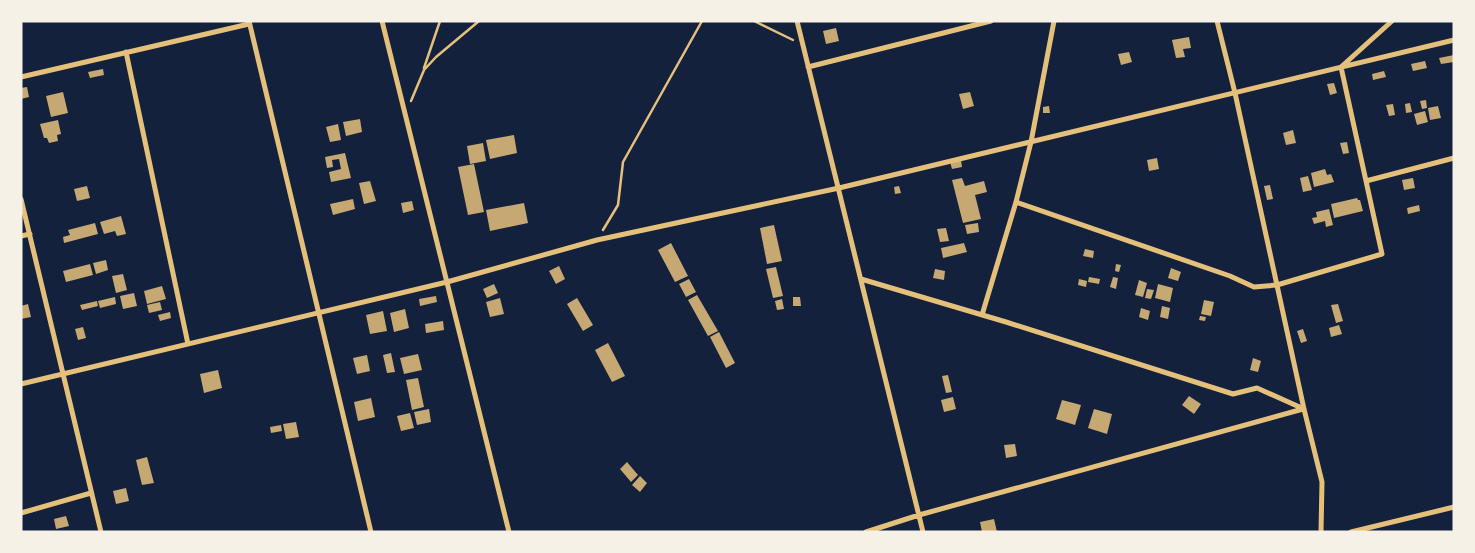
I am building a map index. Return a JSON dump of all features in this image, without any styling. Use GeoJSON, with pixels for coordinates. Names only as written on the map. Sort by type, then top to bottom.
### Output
{"type":"FeatureCollection","features":[{"type":"Feature","properties":{"kind":"street"},"geometry":{"type":"LineString","coordinates":[[382,21],[510,532]]}},
{"type":"Feature","properties":{"kind":"street"},"geometry":{"type":"LineString","coordinates":[[797,21],[923,532]]}},
{"type":"Feature","properties":{"kind":"street"},"geometry":{"type":"LineString","coordinates":[[808,67],[991,21]]}},
{"type":"Feature","properties":{"kind":"street"},"geometry":{"type":"LineString","coordinates":[[982,315],[1016,202],[1031,142],[1054,21]]}},
{"type":"Feature","properties":{"kind":"street"},"geometry":{"type":"LineString","coordinates":[[1217,21],[1236,93],[1304,409],[1322,482],[1321,532]]}},
{"type":"Feature","properties":{"kind":"street"},"geometry":{"type":"LineString","coordinates":[[1341,67],[1392,21]]}},
{"type":"Feature","properties":{"kind":"street"},"geometry":{"type":"LineString","coordinates":[[21,77],[249,22],[371,532]]}},
{"type":"Feature","properties":{"kind":"street"},"geometry":{"type":"LineString","coordinates":[[21,384],[447,282],[597,240],[839,188],[1454,40]]}},
{"type":"Feature","properties":{"kind":"street"},"geometry":{"type":"LineString","coordinates":[[126,52],[188,344]]}},
{"type":"Feature","properties":{"kind":"street"},"geometry":{"type":"LineString","coordinates":[[1016,202],[1230,276],[1254,287],[1277,285],[1382,254],[1341,67]]}},
{"type":"Feature","properties":{"kind":"street"},"geometry":{"type":"LineString","coordinates":[[1366,181],[1454,158]]}},
{"type":"Feature","properties":{"kind":"street"},"geometry":{"type":"LineString","coordinates":[[21,199],[101,532]]}},
{"type":"Feature","properties":{"kind":"street"},"geometry":{"type":"LineString","coordinates":[[21,236],[30,234]]}},
{"type":"Feature","properties":{"kind":"street"},"geometry":{"type":"LineString","coordinates":[[861,279],[1233,394],[1257,388],[1304,409]]}},
{"type":"Feature","properties":{"kind":"street"},"geometry":{"type":"LineString","coordinates":[[866,532],[918,515],[1304,409]]}},
{"type":"Feature","properties":{"kind":"street"},"geometry":{"type":"LineString","coordinates":[[21,513],[91,493]]}},
{"type":"Feature","properties":{"kind":"street"},"geometry":{"type":"LineString","coordinates":[[1351,532],[1454,507]]}},
{"type":"Feature","properties":{"kind":"path"},"geometry":{"type":"LineString","coordinates":[[405,114],[424,70],[440,21]]}},
{"type":"Feature","properties":{"kind":"path"},"geometry":{"type":"LineString","coordinates":[[424,70],[436,57],[479,21]]}},
{"type":"Feature","properties":{"kind":"path"},"geometry":{"type":"LineString","coordinates":[[597,240],[618,205],[623,162],[702,21]]}},
{"type":"Feature","properties":{"kind":"path"},"geometry":{"type":"LineString","coordinates":[[754,21],[803,45]]}},
{"type":"Feature","properties":{"kind":"building"},"geometry":{"type":"Polygon","coordinates":[[[836,28],[839,41],[826,44],[823,31],[836,28]]]}},
{"type":"Feature","properties":{"kind":"building"},"geometry":{"type":"Polygon","coordinates":[[[1189,37],[1191,48],[1183,49],[1185,57],[1176,58],[1172,40],[1189,37]]]}},
{"type":"Feature","properties":{"kind":"building"},"geometry":{"type":"Polygon","coordinates":[[[1129,52],[1132,62],[1121,65],[1118,54],[1129,52]]]}},
{"type":"Feature","properties":{"kind":"building"},"geometry":{"type":"Polygon","coordinates":[[[1454,55],[1454,62],[1441,64],[1439,58],[1454,55]]]}},
{"type":"Feature","properties":{"kind":"building"},"geometry":{"type":"Polygon","coordinates":[[[1425,61],[1427,68],[1413,71],[1411,64],[1425,61]]]}},
{"type":"Feature","properties":{"kind":"building"},"geometry":{"type":"Polygon","coordinates":[[[103,69],[104,75],[90,78],[88,72],[103,69]]]}},
{"type":"Feature","properties":{"kind":"building"},"geometry":{"type":"Polygon","coordinates":[[[1384,71],[1386,77],[1373,80],[1372,74],[1384,71]]]}},
{"type":"Feature","properties":{"kind":"building"},"geometry":{"type":"Polygon","coordinates":[[[1334,83],[1337,93],[1330,95],[1327,84],[1334,83]]]}},
{"type":"Feature","properties":{"kind":"building"},"geometry":{"type":"Polygon","coordinates":[[[27,87],[29,97],[21,99],[21,88],[27,87]]]}},
{"type":"Feature","properties":{"kind":"building"},"geometry":{"type":"Polygon","coordinates":[[[63,92],[68,113],[51,117],[46,96],[63,92]]]}},
{"type":"Feature","properties":{"kind":"building"},"geometry":{"type":"Polygon","coordinates":[[[970,92],[974,106],[963,109],[959,94],[970,92]]]}},
{"type":"Feature","properties":{"kind":"building"},"geometry":{"type":"Polygon","coordinates":[[[1426,100],[1427,108],[1422,109],[1420,101],[1426,100]]]}},
{"type":"Feature","properties":{"kind":"building"},"geometry":{"type":"Polygon","coordinates":[[[1410,103],[1412,112],[1406,113],[1405,104],[1410,103]]]}},
{"type":"Feature","properties":{"kind":"building"},"geometry":{"type":"Polygon","coordinates":[[[1393,104],[1395,115],[1389,116],[1386,105],[1393,104]]]}},
{"type":"Feature","properties":{"kind":"building"},"geometry":{"type":"Polygon","coordinates":[[[1049,106],[1050,113],[1043,113],[1043,107],[1049,106]]]}},
{"type":"Feature","properties":{"kind":"building"},"geometry":{"type":"Polygon","coordinates":[[[1438,106],[1441,118],[1430,120],[1428,108],[1438,106]]]}},
{"type":"Feature","properties":{"kind":"building"},"geometry":{"type":"Polygon","coordinates":[[[1425,111],[1428,122],[1417,125],[1414,114],[1425,111]]]}},
{"type":"Feature","properties":{"kind":"building"},"geometry":{"type":"Polygon","coordinates":[[[360,119],[362,132],[346,136],[343,122],[360,119]]]}},
{"type":"Feature","properties":{"kind":"building"},"geometry":{"type":"Polygon","coordinates":[[[58,120],[61,134],[57,135],[58,141],[49,143],[47,138],[44,138],[40,124],[58,120]]]}},
{"type":"Feature","properties":{"kind":"building"},"geometry":{"type":"Polygon","coordinates":[[[338,124],[341,140],[330,142],[326,127],[338,124]]]}},
{"type":"Feature","properties":{"kind":"building"},"geometry":{"type":"Polygon","coordinates":[[[1293,130],[1296,143],[1286,145],[1283,133],[1293,130]]]}},
{"type":"Feature","properties":{"kind":"building"},"geometry":{"type":"Polygon","coordinates":[[[514,135],[517,153],[490,159],[486,140],[514,135]]]}},
{"type":"Feature","properties":{"kind":"building"},"geometry":{"type":"Polygon","coordinates":[[[1347,142],[1349,153],[1343,154],[1340,143],[1347,142]]]}},
{"type":"Feature","properties":{"kind":"building"},"geometry":{"type":"Polygon","coordinates":[[[483,143],[486,161],[470,164],[467,146],[483,143]]]}},
{"type":"Feature","properties":{"kind":"building"},"geometry":{"type":"Polygon","coordinates":[[[345,153],[351,178],[331,182],[329,172],[341,169],[339,159],[332,160],[333,167],[327,168],[325,157],[345,153]]]}},
{"type":"Feature","properties":{"kind":"building"},"geometry":{"type":"Polygon","coordinates":[[[1157,158],[1159,169],[1149,171],[1147,160],[1157,158]]]}},
{"type":"Feature","properties":{"kind":"building"},"geometry":{"type":"Polygon","coordinates":[[[961,160],[962,167],[952,169],[950,162],[961,160]]]}},
{"type":"Feature","properties":{"kind":"building"},"geometry":{"type":"Polygon","coordinates":[[[474,164],[484,212],[468,215],[458,167],[474,164]]]}},
{"type":"Feature","properties":{"kind":"building"},"geometry":{"type":"Polygon","coordinates":[[[1325,169],[1327,175],[1331,174],[1334,182],[1314,187],[1311,173],[1325,169]]]}},
{"type":"Feature","properties":{"kind":"building"},"geometry":{"type":"Polygon","coordinates":[[[1308,176],[1312,190],[1303,192],[1300,178],[1308,176]]]}},
{"type":"Feature","properties":{"kind":"building"},"geometry":{"type":"Polygon","coordinates":[[[962,178],[965,186],[984,181],[987,192],[975,195],[981,219],[963,223],[952,180],[962,178]]]}},
{"type":"Feature","properties":{"kind":"building"},"geometry":{"type":"Polygon","coordinates":[[[1413,178],[1415,188],[1404,190],[1402,180],[1413,178]]]}},
{"type":"Feature","properties":{"kind":"building"},"geometry":{"type":"Polygon","coordinates":[[[370,181],[376,201],[364,204],[359,183],[370,181]]]}},
{"type":"Feature","properties":{"kind":"building"},"geometry":{"type":"Polygon","coordinates":[[[1270,185],[1273,199],[1267,200],[1264,186],[1270,185]]]}},
{"type":"Feature","properties":{"kind":"building"},"geometry":{"type":"Polygon","coordinates":[[[87,186],[90,198],[77,201],[74,189],[87,186]]]}},
{"type":"Feature","properties":{"kind":"building"},"geometry":{"type":"Polygon","coordinates":[[[899,186],[901,193],[895,194],[894,187],[899,186]]]}},
{"type":"Feature","properties":{"kind":"building"},"geometry":{"type":"Polygon","coordinates":[[[1357,198],[1360,200],[1363,211],[1334,218],[1331,204],[1357,198]]]}},
{"type":"Feature","properties":{"kind":"building"},"geometry":{"type":"Polygon","coordinates":[[[353,199],[355,209],[333,215],[330,204],[353,199]]]}},
{"type":"Feature","properties":{"kind":"building"},"geometry":{"type":"Polygon","coordinates":[[[412,201],[414,210],[403,213],[401,203],[412,201]]]}},
{"type":"Feature","properties":{"kind":"building"},"geometry":{"type":"Polygon","coordinates":[[[524,203],[528,223],[490,231],[486,210],[524,203]]]}},
{"type":"Feature","properties":{"kind":"building"},"geometry":{"type":"Polygon","coordinates":[[[1419,205],[1420,211],[1408,214],[1407,208],[1419,205]]]}},
{"type":"Feature","properties":{"kind":"building"},"geometry":{"type":"Polygon","coordinates":[[[1329,209],[1333,225],[1326,227],[1325,221],[1314,224],[1312,218],[1317,217],[1316,212],[1329,209]]]}},
{"type":"Feature","properties":{"kind":"building"},"geometry":{"type":"Polygon","coordinates":[[[121,216],[126,234],[117,236],[115,231],[104,234],[100,222],[121,216]]]}},
{"type":"Feature","properties":{"kind":"building"},"geometry":{"type":"Polygon","coordinates":[[[95,223],[98,234],[64,243],[63,237],[70,235],[68,230],[95,223]]]}},
{"type":"Feature","properties":{"kind":"building"},"geometry":{"type":"Polygon","coordinates":[[[978,223],[979,232],[967,234],[965,225],[978,223]]]}},
{"type":"Feature","properties":{"kind":"building"},"geometry":{"type":"Polygon","coordinates":[[[774,225],[782,261],[767,264],[760,228],[774,225]]]}},
{"type":"Feature","properties":{"kind":"building"},"geometry":{"type":"Polygon","coordinates":[[[946,228],[949,241],[940,242],[937,229],[946,228]]]}},
{"type":"Feature","properties":{"kind":"building"},"geometry":{"type":"Polygon","coordinates":[[[671,243],[688,276],[675,282],[658,250],[671,243]]]}},
{"type":"Feature","properties":{"kind":"building"},"geometry":{"type":"Polygon","coordinates":[[[964,243],[967,252],[943,258],[941,248],[964,243]]]}},
{"type":"Feature","properties":{"kind":"building"},"geometry":{"type":"Polygon","coordinates":[[[1085,249],[1094,251],[1093,258],[1083,256],[1085,249]]]}},
{"type":"Feature","properties":{"kind":"building"},"geometry":{"type":"Polygon","coordinates":[[[106,260],[108,270],[96,274],[93,263],[106,260]]]}},
{"type":"Feature","properties":{"kind":"building"},"geometry":{"type":"Polygon","coordinates":[[[90,264],[93,275],[66,282],[63,271],[90,264]]]}},
{"type":"Feature","properties":{"kind":"building"},"geometry":{"type":"Polygon","coordinates":[[[1116,264],[1121,265],[1119,272],[1115,271],[1116,264]]]}},
{"type":"Feature","properties":{"kind":"building"},"geometry":{"type":"Polygon","coordinates":[[[559,266],[565,279],[556,284],[549,271],[559,266]]]}},
{"type":"Feature","properties":{"kind":"building"},"geometry":{"type":"Polygon","coordinates":[[[776,267],[783,296],[773,298],[766,269],[776,267]]]}},
{"type":"Feature","properties":{"kind":"building"},"geometry":{"type":"Polygon","coordinates":[[[1171,268],[1181,272],[1178,281],[1168,278],[1171,268]]]}},
{"type":"Feature","properties":{"kind":"building"},"geometry":{"type":"Polygon","coordinates":[[[935,269],[945,271],[944,280],[933,278],[935,269]]]}},
{"type":"Feature","properties":{"kind":"building"},"geometry":{"type":"Polygon","coordinates":[[[123,274],[127,290],[116,293],[112,276],[123,274]]]}},
{"type":"Feature","properties":{"kind":"building"},"geometry":{"type":"Polygon","coordinates":[[[1089,277],[1100,279],[1099,284],[1088,282],[1089,277]]]}},
{"type":"Feature","properties":{"kind":"building"},"geometry":{"type":"Polygon","coordinates":[[[1113,277],[1118,278],[1116,289],[1110,287],[1113,277]]]}},
{"type":"Feature","properties":{"kind":"building"},"geometry":{"type":"Polygon","coordinates":[[[689,279],[696,292],[686,297],[679,284],[689,279]]]}},
{"type":"Feature","properties":{"kind":"building"},"geometry":{"type":"Polygon","coordinates":[[[1079,279],[1087,281],[1086,287],[1078,285],[1079,279]]]}},
{"type":"Feature","properties":{"kind":"building"},"geometry":{"type":"Polygon","coordinates":[[[1139,280],[1147,283],[1143,297],[1135,295],[1139,280]]]}},
{"type":"Feature","properties":{"kind":"building"},"geometry":{"type":"Polygon","coordinates":[[[494,284],[498,293],[487,298],[483,289],[494,284]]]}},
{"type":"Feature","properties":{"kind":"building"},"geometry":{"type":"Polygon","coordinates":[[[1158,284],[1173,288],[1170,302],[1155,298],[1158,284]]]}},
{"type":"Feature","properties":{"kind":"building"},"geometry":{"type":"Polygon","coordinates":[[[162,286],[166,299],[147,304],[144,291],[162,286]]]}},
{"type":"Feature","properties":{"kind":"building"},"geometry":{"type":"Polygon","coordinates":[[[1147,289],[1154,290],[1151,299],[1145,298],[1147,289]]]}},
{"type":"Feature","properties":{"kind":"building"},"geometry":{"type":"Polygon","coordinates":[[[134,293],[137,306],[123,309],[120,296],[134,293]]]}},
{"type":"Feature","properties":{"kind":"building"},"geometry":{"type":"Polygon","coordinates":[[[697,295],[718,331],[708,336],[688,300],[697,295]]]}},
{"type":"Feature","properties":{"kind":"building"},"geometry":{"type":"Polygon","coordinates":[[[436,296],[437,302],[420,306],[419,299],[436,296]]]}},
{"type":"Feature","properties":{"kind":"building"},"geometry":{"type":"Polygon","coordinates":[[[115,297],[116,304],[100,308],[98,301],[115,297]]]}},
{"type":"Feature","properties":{"kind":"building"},"geometry":{"type":"Polygon","coordinates":[[[793,297],[800,297],[801,306],[793,306],[793,297]]]}},
{"type":"Feature","properties":{"kind":"building"},"geometry":{"type":"Polygon","coordinates":[[[500,298],[504,314],[490,317],[486,302],[500,298]]]}},
{"type":"Feature","properties":{"kind":"building"},"geometry":{"type":"Polygon","coordinates":[[[577,298],[593,325],[583,331],[567,304],[577,298]]]}},
{"type":"Feature","properties":{"kind":"building"},"geometry":{"type":"Polygon","coordinates":[[[782,299],[784,309],[777,310],[775,301],[782,299]]]}},
{"type":"Feature","properties":{"kind":"building"},"geometry":{"type":"Polygon","coordinates":[[[1204,300],[1214,302],[1211,316],[1201,314],[1204,300]]]}},
{"type":"Feature","properties":{"kind":"building"},"geometry":{"type":"Polygon","coordinates":[[[97,301],[98,306],[82,310],[80,305],[97,301]]]}},
{"type":"Feature","properties":{"kind":"building"},"geometry":{"type":"Polygon","coordinates":[[[160,302],[162,310],[149,313],[147,305],[160,302]]]}},
{"type":"Feature","properties":{"kind":"building"},"geometry":{"type":"Polygon","coordinates":[[[28,304],[31,317],[21,319],[21,306],[28,304]]]}},
{"type":"Feature","properties":{"kind":"building"},"geometry":{"type":"Polygon","coordinates":[[[1338,304],[1343,321],[1336,323],[1331,305],[1338,304]]]}},
{"type":"Feature","properties":{"kind":"building"},"geometry":{"type":"Polygon","coordinates":[[[1162,306],[1170,308],[1168,319],[1160,317],[1162,306]]]}},
{"type":"Feature","properties":{"kind":"building"},"geometry":{"type":"Polygon","coordinates":[[[1141,308],[1150,311],[1148,320],[1139,317],[1141,308]]]}},
{"type":"Feature","properties":{"kind":"building"},"geometry":{"type":"Polygon","coordinates":[[[405,309],[409,328],[394,332],[390,313],[405,309]]]}},
{"type":"Feature","properties":{"kind":"building"},"geometry":{"type":"Polygon","coordinates":[[[383,311],[387,331],[370,334],[366,315],[383,311]]]}},
{"type":"Feature","properties":{"kind":"building"},"geometry":{"type":"Polygon","coordinates":[[[170,312],[171,318],[160,321],[158,315],[170,312]]]}},
{"type":"Feature","properties":{"kind":"building"},"geometry":{"type":"Polygon","coordinates":[[[1200,316],[1206,317],[1205,321],[1199,320],[1200,316]]]}},
{"type":"Feature","properties":{"kind":"building"},"geometry":{"type":"Polygon","coordinates":[[[443,321],[444,330],[426,333],[425,324],[443,321]]]}},
{"type":"Feature","properties":{"kind":"building"},"geometry":{"type":"Polygon","coordinates":[[[1339,325],[1342,334],[1331,337],[1329,328],[1339,325]]]}},
{"type":"Feature","properties":{"kind":"building"},"geometry":{"type":"Polygon","coordinates":[[[83,327],[86,338],[78,340],[75,329],[83,327]]]}},
{"type":"Feature","properties":{"kind":"building"},"geometry":{"type":"Polygon","coordinates":[[[1303,329],[1307,341],[1301,343],[1297,331],[1303,329]]]}},
{"type":"Feature","properties":{"kind":"building"},"geometry":{"type":"Polygon","coordinates":[[[719,332],[735,363],[726,368],[710,337],[719,332]]]}},
{"type":"Feature","properties":{"kind":"building"},"geometry":{"type":"Polygon","coordinates":[[[608,343],[625,376],[612,382],[595,350],[608,343]]]}},
{"type":"Feature","properties":{"kind":"building"},"geometry":{"type":"Polygon","coordinates":[[[391,353],[395,372],[387,373],[383,355],[391,353]]]}},
{"type":"Feature","properties":{"kind":"building"},"geometry":{"type":"Polygon","coordinates":[[[418,354],[422,370],[404,374],[400,358],[418,354]]]}},
{"type":"Feature","properties":{"kind":"building"},"geometry":{"type":"Polygon","coordinates":[[[367,355],[370,371],[357,374],[353,358],[367,355]]]}},
{"type":"Feature","properties":{"kind":"building"},"geometry":{"type":"Polygon","coordinates":[[[1253,358],[1261,361],[1258,372],[1250,370],[1253,358]]]}},
{"type":"Feature","properties":{"kind":"building"},"geometry":{"type":"Polygon","coordinates":[[[218,370],[222,388],[204,393],[200,374],[218,370]]]}},
{"type":"Feature","properties":{"kind":"building"},"geometry":{"type":"Polygon","coordinates":[[[948,375],[952,392],[946,393],[942,376],[948,375]]]}},
{"type":"Feature","properties":{"kind":"building"},"geometry":{"type":"Polygon","coordinates":[[[418,378],[424,407],[412,410],[406,380],[418,378]]]}},
{"type":"Feature","properties":{"kind":"building"},"geometry":{"type":"Polygon","coordinates":[[[1189,396],[1201,404],[1194,414],[1182,405],[1189,396]]]}},
{"type":"Feature","properties":{"kind":"building"},"geometry":{"type":"Polygon","coordinates":[[[953,397],[956,409],[944,412],[941,400],[953,397]]]}},
{"type":"Feature","properties":{"kind":"building"},"geometry":{"type":"Polygon","coordinates":[[[371,398],[375,417],[358,421],[354,402],[371,398]]]}},
{"type":"Feature","properties":{"kind":"building"},"geometry":{"type":"Polygon","coordinates":[[[1062,400],[1081,405],[1075,425],[1056,419],[1062,400]]]}},
{"type":"Feature","properties":{"kind":"building"},"geometry":{"type":"Polygon","coordinates":[[[429,409],[431,422],[417,425],[414,412],[429,409]]]}},
{"type":"Feature","properties":{"kind":"building"},"geometry":{"type":"Polygon","coordinates":[[[1094,409],[1112,414],[1107,434],[1088,428],[1094,409]]]}},
{"type":"Feature","properties":{"kind":"building"},"geometry":{"type":"Polygon","coordinates":[[[410,413],[414,428],[401,431],[397,416],[410,413]]]}},
{"type":"Feature","properties":{"kind":"building"},"geometry":{"type":"Polygon","coordinates":[[[296,422],[299,437],[286,439],[283,424],[296,422]]]}},
{"type":"Feature","properties":{"kind":"building"},"geometry":{"type":"Polygon","coordinates":[[[281,425],[282,431],[271,433],[270,427],[281,425]]]}},
{"type":"Feature","properties":{"kind":"building"},"geometry":{"type":"Polygon","coordinates":[[[1015,444],[1017,456],[1006,458],[1004,445],[1015,444]]]}},
{"type":"Feature","properties":{"kind":"building"},"geometry":{"type":"Polygon","coordinates":[[[147,457],[154,483],[142,485],[136,460],[147,457]]]}},
{"type":"Feature","properties":{"kind":"building"},"geometry":{"type":"Polygon","coordinates":[[[627,462],[638,475],[631,482],[620,469],[627,462]]]}},
{"type":"Feature","properties":{"kind":"building"},"geometry":{"type":"Polygon","coordinates":[[[640,476],[647,483],[640,492],[632,485],[640,476]]]}},
{"type":"Feature","properties":{"kind":"building"},"geometry":{"type":"Polygon","coordinates":[[[126,488],[129,501],[116,504],[113,491],[126,488]]]}},
{"type":"Feature","properties":{"kind":"building"},"geometry":{"type":"Polygon","coordinates":[[[66,516],[69,526],[56,529],[54,519],[66,516]]]}},
{"type":"Feature","properties":{"kind":"building"},"geometry":{"type":"Polygon","coordinates":[[[994,519],[997,532],[982,532],[980,522],[994,519]]]}}]}
